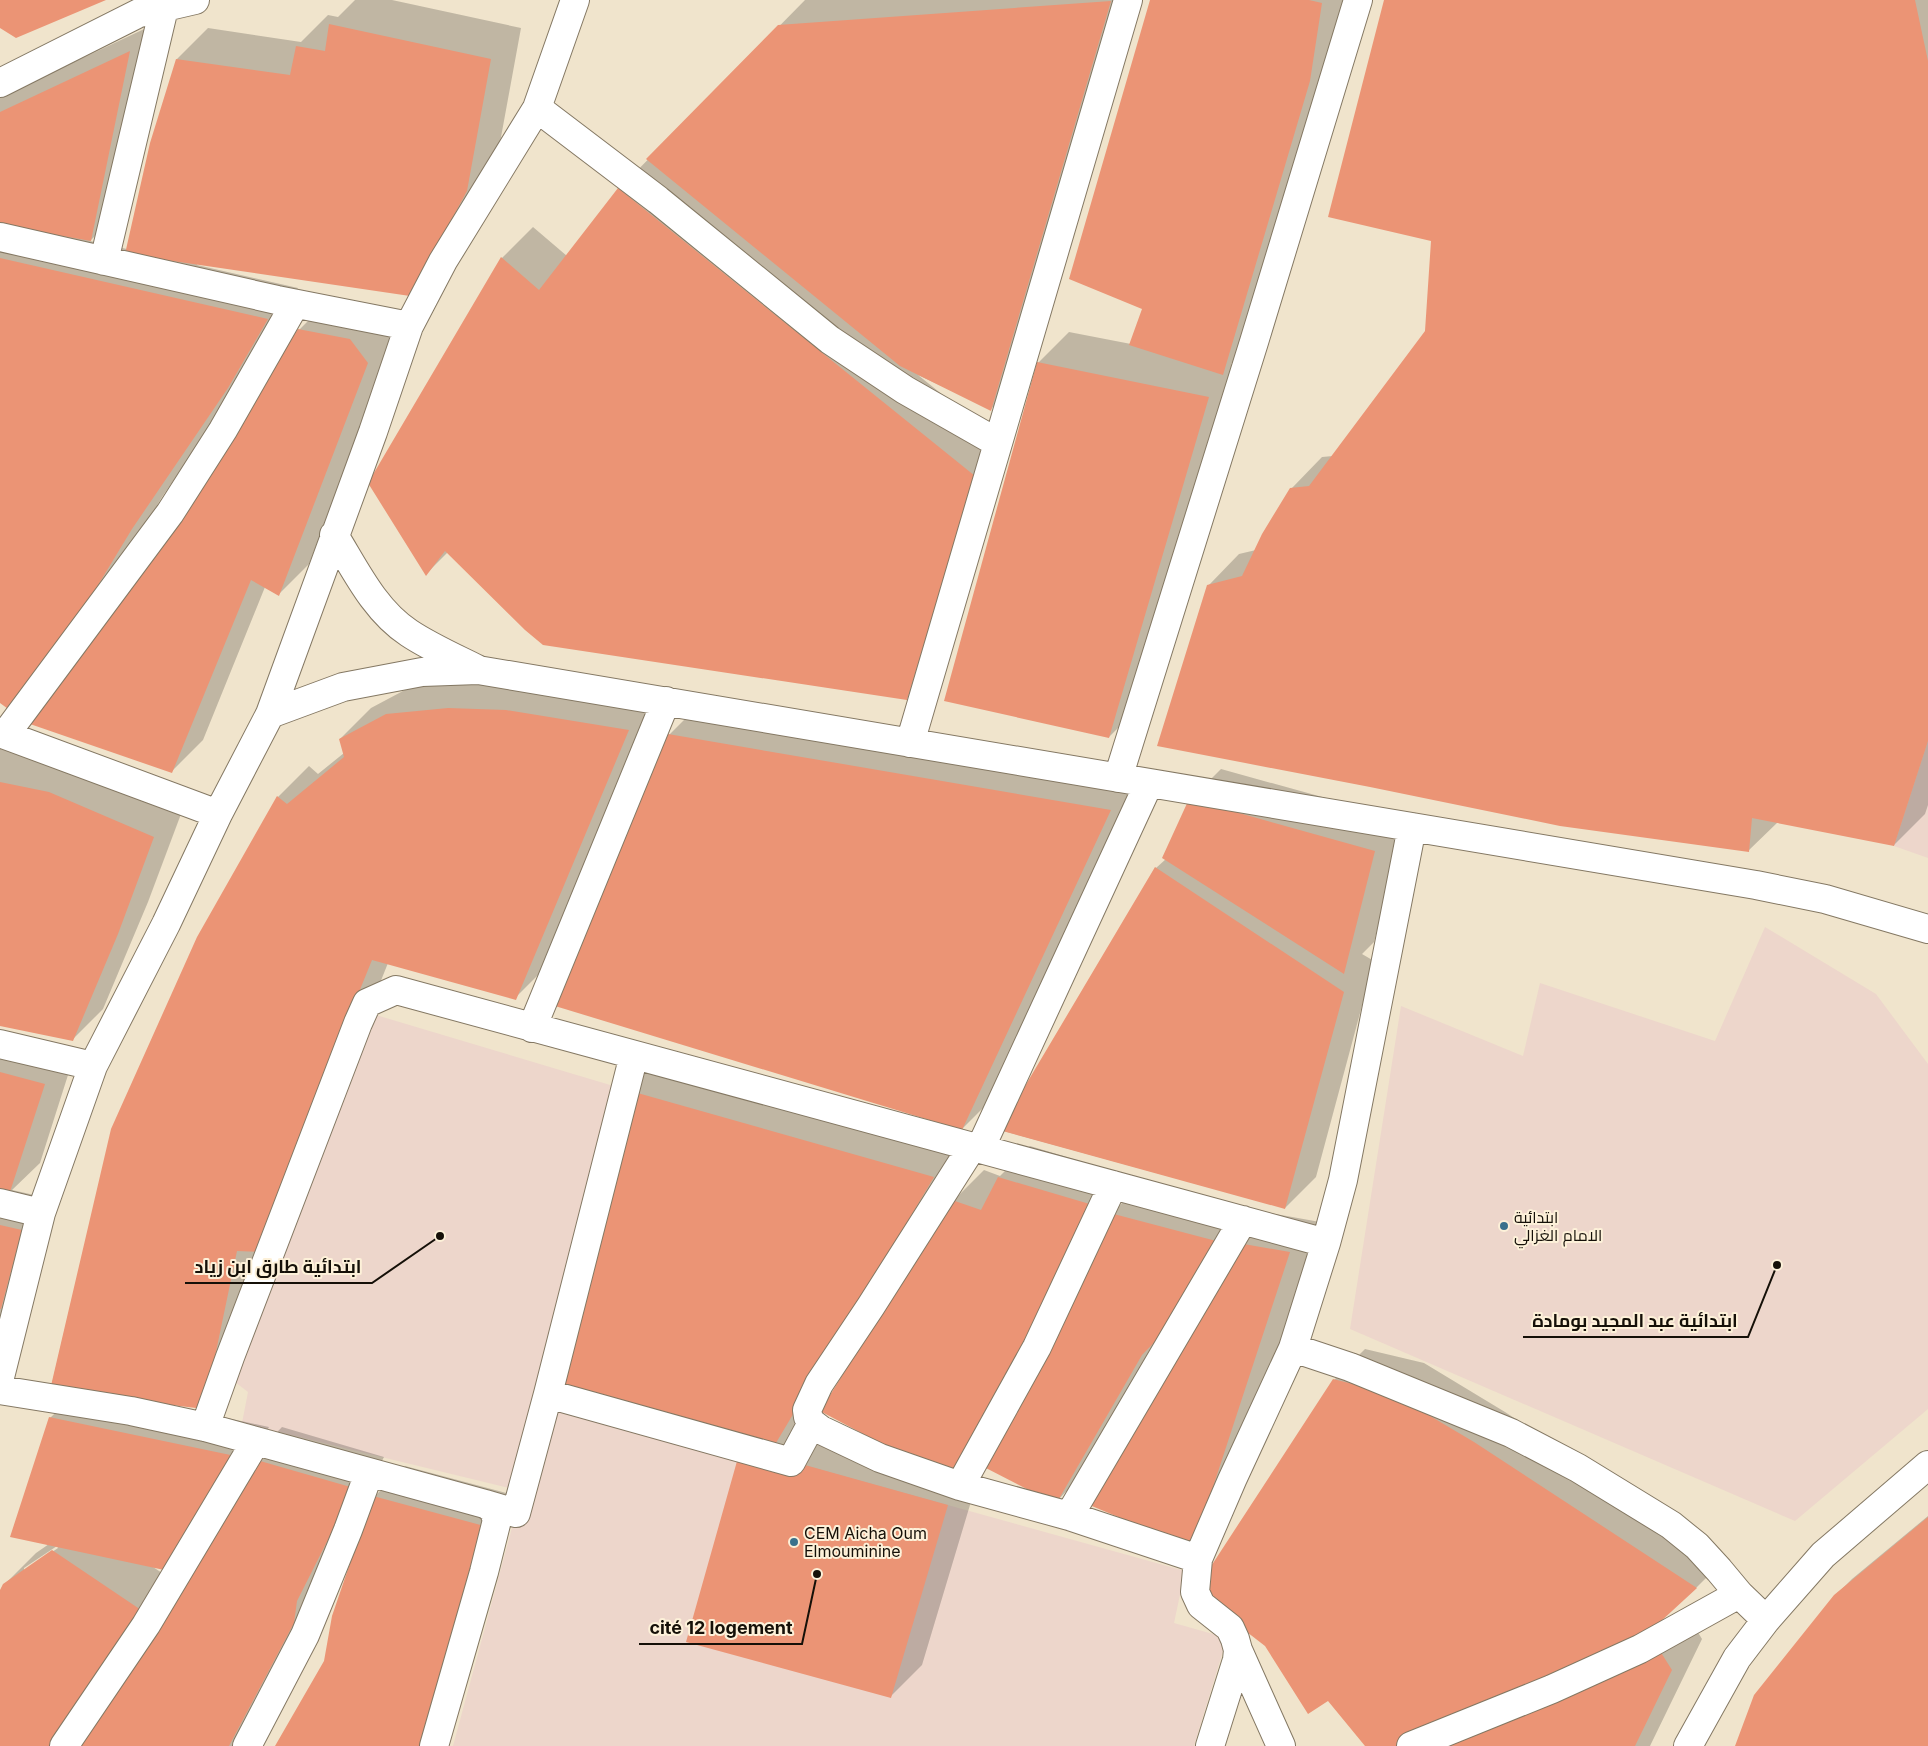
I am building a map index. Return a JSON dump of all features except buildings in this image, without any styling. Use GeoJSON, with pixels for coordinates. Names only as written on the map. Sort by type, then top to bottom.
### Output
{"type":"FeatureCollection","features":[{"type":"Feature","properties":{"kind":"street"},"geometry":{"type":"LineString","coordinates":[[0,83],[140,13],[195,0]]}},
{"type":"Feature","properties":{"kind":"street"},"geometry":{"type":"LineString","coordinates":[[0,1377],[41,1213],[93,1066],[166,924],[218,814],[270,714],[373,432],[409,326],[443,261],[536,108],[575,0]]}},
{"type":"Feature","properties":{"kind":"street"},"geometry":{"type":"LineString","coordinates":[[910,743],[1128,0]]}},
{"type":"Feature","properties":{"kind":"street"},"geometry":{"type":"LineString","coordinates":[[1118,778],[1252,352],[1358,0]]}},
{"type":"Feature","properties":{"kind":"street"},"geometry":{"type":"LineString","coordinates":[[104,261],[164,8]]}},
{"type":"Feature","properties":{"kind":"street"},"geometry":{"type":"LineString","coordinates":[[536,108],[658,200],[830,340],[905,390],[998,443]]}},
{"type":"Feature","properties":{"kind":"street"},"geometry":{"type":"LineString","coordinates":[[0,237],[295,304],[409,326]]}},
{"type":"Feature","properties":{"kind":"street"},"geometry":{"type":"LineString","coordinates":[[218,814],[3,734],[170,512],[223,430],[295,304]]}},
{"type":"Feature","properties":{"kind":"street"},"geometry":{"type":"LineString","coordinates":[[334,535],[370,593],[388,615],[408,633],[478,670]]}},
{"type":"Feature","properties":{"kind":"street"},"geometry":{"type":"LineString","coordinates":[[270,714],[343,687],[422,672],[478,670],[1816,897],[1881,914],[1928,929]]}},
{"type":"Feature","properties":{"kind":"street"},"geometry":{"type":"LineString","coordinates":[[532,1028],[666,701]]}},
{"type":"Feature","properties":{"kind":"street"},"geometry":{"type":"LineString","coordinates":[[1149,783],[976,1148],[819,1384],[807,1410],[808,1417],[812,1423],[821,1430],[880,1458],[960,1486],[1069,1516],[1198,1559]]}},
{"type":"Feature","properties":{"kind":"street"},"geometry":{"type":"LineString","coordinates":[[1281,1746],[1230,1628],[1201,1604],[1195,1592],[1195,1575],[1198,1559],[1232,1480],[1293,1348],[1326,1243],[1343,1180],[1412,827]]}},
{"type":"Feature","properties":{"kind":"street"},"geometry":{"type":"LineString","coordinates":[[205,1427],[358,1023],[367,1003],[396,990],[1326,1243]]}},
{"type":"Feature","properties":{"kind":"street"},"geometry":{"type":"LineString","coordinates":[[0,1044],[93,1066]]}},
{"type":"Feature","properties":{"kind":"street"},"geometry":{"type":"LineString","coordinates":[[0,1390],[131,1411],[205,1427],[516,1513],[634,1055]]}},
{"type":"Feature","properties":{"kind":"street"},"geometry":{"type":"LineString","coordinates":[[960,1486],[1041,1338],[1113,1185]]}},
{"type":"Feature","properties":{"kind":"street"},"geometry":{"type":"LineString","coordinates":[[0,1203],[41,1213]]}},
{"type":"Feature","properties":{"kind":"street"},"geometry":{"type":"LineString","coordinates":[[1069,1516],[1243,1220]]}},
{"type":"Feature","properties":{"kind":"street"},"geometry":{"type":"LineString","coordinates":[[1293,1348],[1350,1367],[1511,1433],[1578,1468],[1671,1525],[1697,1546],[1739,1594],[1766,1620]]}},
{"type":"Feature","properties":{"kind":"street"},"geometry":{"type":"LineString","coordinates":[[548,1394],[791,1462],[812,1423]]}},
{"type":"Feature","properties":{"kind":"street"},"geometry":{"type":"LineString","coordinates":[[64,1746],[146,1625],[256,1442]]}},
{"type":"Feature","properties":{"kind":"street"},"geometry":{"type":"LineString","coordinates":[[1688,1746],[1736,1658],[1766,1620],[1823,1555],[1928,1465]]}},
{"type":"Feature","properties":{"kind":"street"},"geometry":{"type":"LineString","coordinates":[[247,1746],[305,1635],[369,1473]]}},
{"type":"Feature","properties":{"kind":"street"},"geometry":{"type":"LineString","coordinates":[[434,1746],[497,1520],[493,1509],[485,1504]]}},
{"type":"Feature","properties":{"kind":"street"},"geometry":{"type":"LineString","coordinates":[[1411,1746],[1552,1689],[1631,1653],[1739,1594]]}},
{"type":"Feature","properties":{"kind":"street"},"geometry":{"type":"LineString","coordinates":[[1210,1746],[1237,1660],[1238,1650]]}},
{"type":"Feature","properties":{"kind":"shaded area"},"geometry":{"type":"Polygon","coordinates":[[[1928,741],[1928,858],[1894,846],[1928,741]]]}},
{"type":"Feature","properties":{"kind":"shaded area"},"geometry":{"type":"Polygon","coordinates":[[[1765,927],[1876,994],[1928,1064],[1928,1409],[1795,1521],[1350,1329],[1401,1006],[1523,1056],[1540,983],[1715,1041],[1765,927]]]}},
{"type":"Feature","properties":{"kind":"shaded area","name":"CEM Aicha Oum Elmouminine"},"geometry":{"type":"Polygon","coordinates":[[[376,1015],[627,1090],[548,1394],[1185,1571],[1174,1623],[1227,1638],[1194,1746],[453,1746],[546,1402],[513,1489],[242,1423],[248,1392],[235,1382],[376,1015]]]}},
{"type":"Feature","properties":{"kind":"place","name":"ابتدائية الامام الغزالي"},"geometry":{"type":"Point","coordinates":[1504,1226]}},
{"type":"Feature","properties":{"kind":"place","name":"ابتدائية طارق ابن زياد"},"geometry":{"type":"Point","coordinates":[440,1236]}},
{"type":"Feature","properties":{"kind":"place","name":"ابتدائية عبد المجيد بومادة"},"geometry":{"type":"Point","coordinates":[1777,1265]}},
{"type":"Feature","properties":{"kind":"place","name":"CEM Aicha Oum Elmouminine"},"geometry":{"type":"Point","coordinates":[794,1542]}},
{"type":"Feature","properties":{"kind":"place","name":"cité 12 logement"},"geometry":{"type":"Point","coordinates":[817,1574]}}]}
